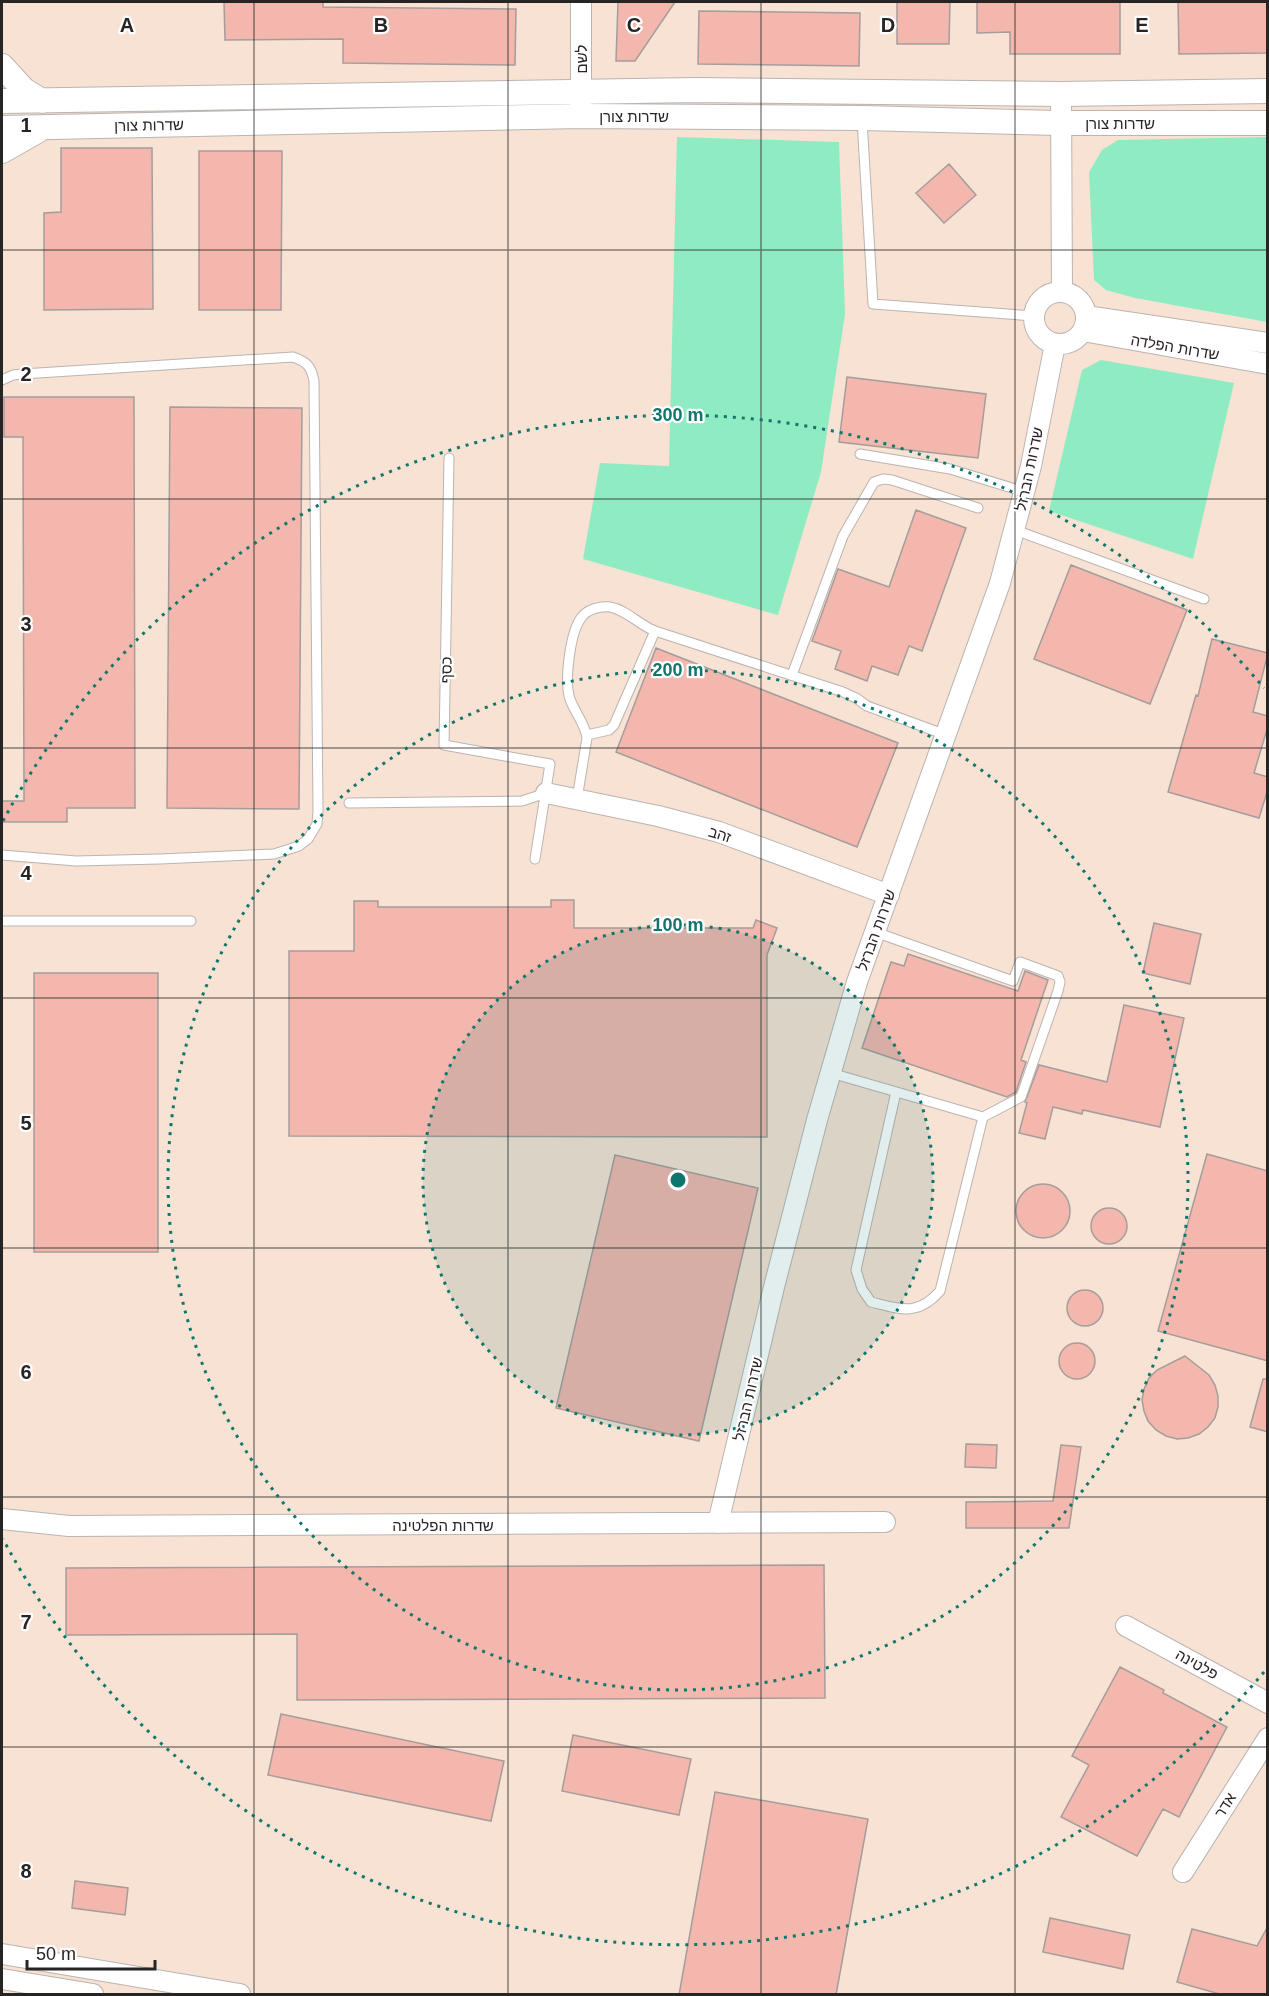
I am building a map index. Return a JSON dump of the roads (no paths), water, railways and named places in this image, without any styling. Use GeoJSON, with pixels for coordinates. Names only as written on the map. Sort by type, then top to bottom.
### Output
{"type":"FeatureCollection","features":[{"type":"Feature","properties":{"kind":"street","name":"לשם"},"geometry":{"type":"LineString","coordinates":[[581,2],[581,116]]}},
{"type":"Feature","properties":{"kind":"street"},"geometry":{"type":"LineString","coordinates":[[2,66],[24,90],[42,101]]}},
{"type":"Feature","properties":{"kind":"street","name":"שדרות צורן"},"geometry":{"type":"LineString","coordinates":[[2,101],[696,90],[1061,94],[1268,91]]}},
{"type":"Feature","properties":{"kind":"street"},"geometry":{"type":"LineString","coordinates":[[1061,94],[1062,292]]}},
{"type":"Feature","properties":{"kind":"street","name":"שדרות צורן"},"geometry":{"type":"LineString","coordinates":[[2,128],[581,116],[862,118],[1060,123],[1268,123]]}},
{"type":"Feature","properties":{"kind":"street"},"geometry":{"type":"LineString","coordinates":[[2,151],[25,136],[45,127]]}},
{"type":"Feature","properties":{"kind":"street"},"geometry":{"type":"LineString","coordinates":[[1062,292],[1078,300],[1084,323],[1071,342],[1055,344],[1041,337],[1034,324],[1034,316],[1040,301],[1054,293],[1062,292]]}},
{"type":"Feature","properties":{"kind":"street","name":"שדרות הפלדה"},"geometry":{"type":"LineString","coordinates":[[1084,323],[1268,343]]}},
{"type":"Feature","properties":{"kind":"street","name":"שדרות הפלדה"},"geometry":{"type":"LineString","coordinates":[[1084,323],[1268,364]]}},
{"type":"Feature","properties":{"kind":"street","name":"שדרות הברזל"},"geometry":{"type":"LineString","coordinates":[[718,1523],[774,1287],[817,1120],[857,982],[996,594],[1025,492],[1055,344]]}},
{"type":"Feature","properties":{"kind":"street","name":"זהב"},"geometry":{"type":"LineString","coordinates":[[546,793],[658,816],[719,832],[889,895]]}},
{"type":"Feature","properties":{"kind":"street","name":"שדרות הפלטינה"},"geometry":{"type":"LineString","coordinates":[[2,1519],[91,1527],[885,1522]]}},
{"type":"Feature","properties":{"kind":"street","name":"פלטינה"},"geometry":{"type":"LineString","coordinates":[[1126,1626],[1268,1703]]}},
{"type":"Feature","properties":{"kind":"street","name":"אדר"},"geometry":{"type":"LineString","coordinates":[[1183,1872],[1268,1738]]}},
{"type":"Feature","properties":{"kind":"street"},"geometry":{"type":"LineString","coordinates":[[2,1954],[240,1995]]}},
{"type":"Feature","properties":{"kind":"street"},"geometry":{"type":"LineString","coordinates":[[2,1979],[93,1995]]}},
{"type":"Feature","properties":{"kind":"lane"},"geometry":{"type":"LineString","coordinates":[[862,118],[873,304],[1034,316]]}},
{"type":"Feature","properties":{"kind":"lane"},"geometry":{"type":"LineString","coordinates":[[2,380],[22,374],[293,357],[305,361],[312,369],[314,381],[318,811],[317,824],[308,839],[299,846],[274,854],[87,861],[2,855]]}},
{"type":"Feature","properties":{"kind":"lane"},"geometry":{"type":"LineString","coordinates":[[860,454],[950,469],[1025,492]]}},
{"type":"Feature","properties":{"kind":"lane","name":"כסף"},"geometry":{"type":"LineString","coordinates":[[450,458],[444,745],[550,764],[546,793]]}},
{"type":"Feature","properties":{"kind":"lane"},"geometry":{"type":"LineString","coordinates":[[792,675],[843,536],[874,482],[883,479],[892,480],[978,508]]}},
{"type":"Feature","properties":{"kind":"lane"},"geometry":{"type":"LineString","coordinates":[[1015,530],[1204,599]]}},
{"type":"Feature","properties":{"kind":"lane"},"geometry":{"type":"LineString","coordinates":[[577,799],[587,735],[568,691],[569,663],[579,619],[595,608],[609,607],[618,610],[655,632],[843,692],[867,706],[945,735]]}},
{"type":"Feature","properties":{"kind":"lane"},"geometry":{"type":"LineString","coordinates":[[587,735],[609,730],[614,725],[655,632]]}},
{"type":"Feature","properties":{"kind":"lane"},"geometry":{"type":"LineString","coordinates":[[349,803],[522,801],[546,793],[535,859]]}},
{"type":"Feature","properties":{"kind":"lane"},"geometry":{"type":"LineString","coordinates":[[2,921],[191,921]]}},
{"type":"Feature","properties":{"kind":"lane"},"geometry":{"type":"LineString","coordinates":[[831,1073],[983,1117],[1021,1097],[1058,991],[1060,982],[1058,976],[1020,962],[1013,981],[875,932]]}},
{"type":"Feature","properties":{"kind":"lane"},"geometry":{"type":"LineString","coordinates":[[896,1092],[856,1270],[862,1289],[872,1302],[907,1310],[929,1304],[940,1291],[983,1117]]}}]}
